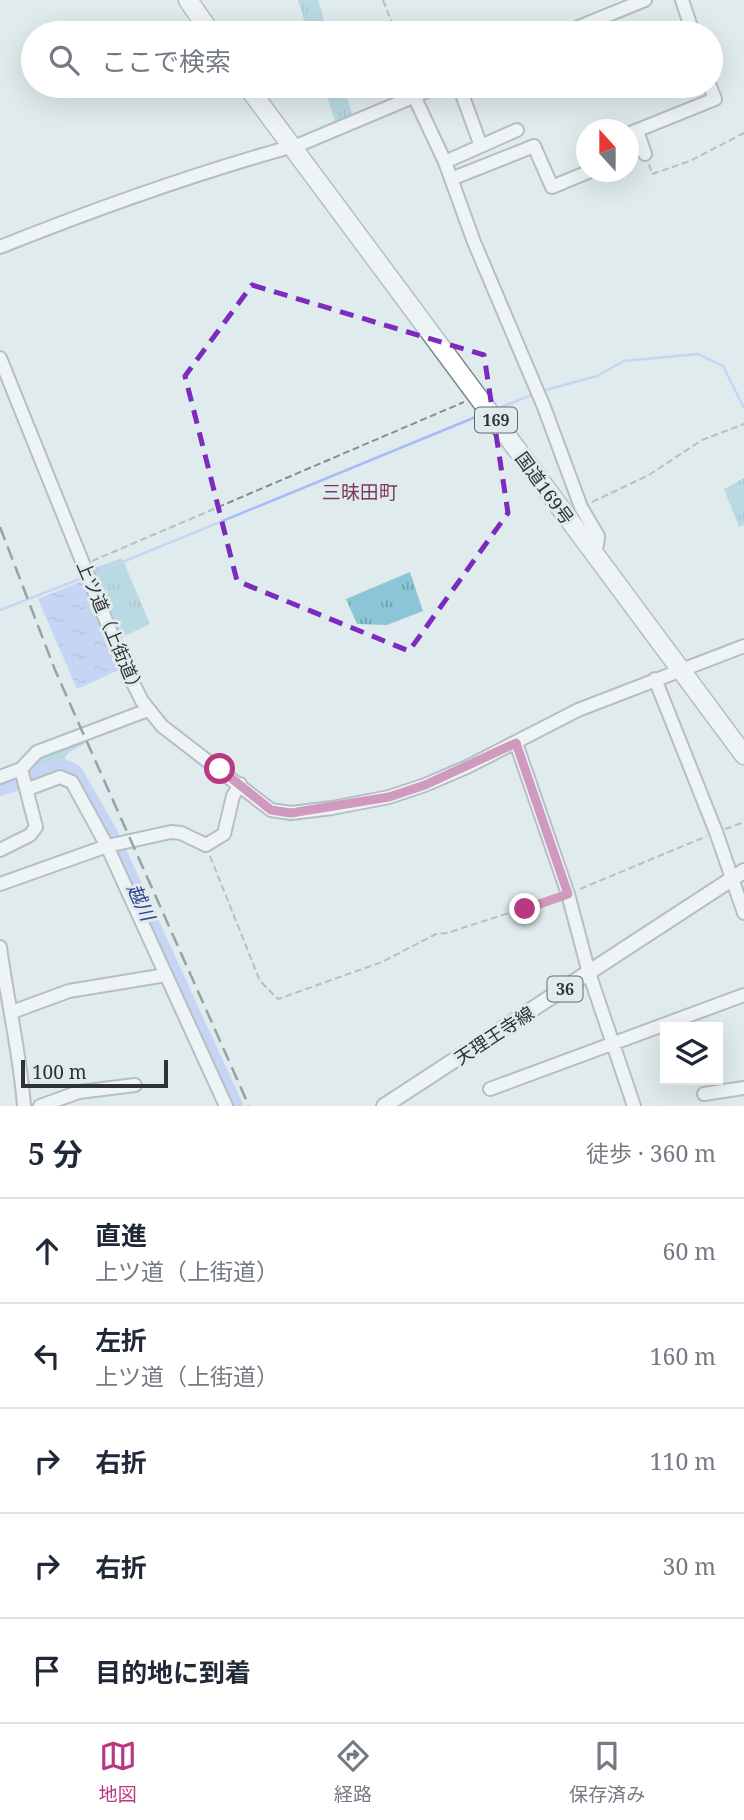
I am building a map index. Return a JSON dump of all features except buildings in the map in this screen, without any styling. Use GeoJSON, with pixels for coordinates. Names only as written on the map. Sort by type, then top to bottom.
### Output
{"type":"FeatureCollection","features":[{"type":"Feature","properties":{"kind":"highway"},"geometry":{"type":"LineString","coordinates":[[188,0],[203,21]]}},
{"type":"Feature","properties":{"kind":"highway","name":"国道169号"},"geometry":{"type":"LineString","coordinates":[[255,98],[744,755]]}},
{"type":"Feature","properties":{"kind":"main road","name":"天理王寺線"},"geometry":{"type":"LineString","coordinates":[[384,1106],[738,875]]}},
{"type":"Feature","properties":{"kind":"street"},"geometry":{"type":"LineString","coordinates":[[593,21],[645,0]]}},
{"type":"Feature","properties":{"kind":"street"},"geometry":{"type":"LineString","coordinates":[[682,0],[689,21]]}},
{"type":"Feature","properties":{"kind":"street"},"geometry":{"type":"LineString","coordinates":[[0,247],[139,193],[260,153],[290,147],[409,98]]}},
{"type":"Feature","properties":{"kind":"street"},"geometry":{"type":"LineString","coordinates":[[415,98],[445,162],[474,242],[544,407],[581,507],[598,536],[597,545],[591,549]]}},
{"type":"Feature","properties":{"kind":"street"},"geometry":{"type":"LineString","coordinates":[[463,98],[481,146]]}},
{"type":"Feature","properties":{"kind":"street"},"geometry":{"type":"LineString","coordinates":[[639,131],[715,98]]}},
{"type":"Feature","properties":{"kind":"street"},"geometry":{"type":"LineString","coordinates":[[445,162],[517,130]]}},
{"type":"Feature","properties":{"kind":"street"},"geometry":{"type":"LineString","coordinates":[[639,144],[645,154]]}},
{"type":"Feature","properties":{"kind":"street"},"geometry":{"type":"LineString","coordinates":[[451,179],[534,146],[552,187],[576,177]]}},
{"type":"Feature","properties":{"kind":"street","name":"上ツ道（上街道）"},"geometry":{"type":"LineString","coordinates":[[0,358],[124,665],[148,710],[162,726],[271,810],[291,813],[332,808],[389,797],[425,785],[516,743],[578,710],[744,646]]}},
{"type":"Feature","properties":{"kind":"street"},"geometry":{"type":"LineString","coordinates":[[655,680],[716,832],[738,875],[744,913]]}},
{"type":"Feature","properties":{"kind":"street"},"geometry":{"type":"LineString","coordinates":[[0,777],[21,769],[37,752],[148,710]]}},
{"type":"Feature","properties":{"kind":"street"},"geometry":{"type":"LineString","coordinates":[[516,743],[568,894],[589,973],[634,1106]]}},
{"type":"Feature","properties":{"kind":"street"},"geometry":{"type":"LineString","coordinates":[[0,850],[30,835],[36,827],[21,769]]}},
{"type":"Feature","properties":{"kind":"street"},"geometry":{"type":"LineString","coordinates":[[28,789],[60,777],[72,782],[107,846],[226,1106]]}},
{"type":"Feature","properties":{"kind":"street"},"geometry":{"type":"LineString","coordinates":[[0,884],[107,846],[171,832],[181,833],[206,845],[224,834],[233,796],[240,784]]}},
{"type":"Feature","properties":{"kind":"street"},"geometry":{"type":"LineString","coordinates":[[0,947],[3,996],[12,1012],[21,1063],[24,1106]]}},
{"type":"Feature","properties":{"kind":"street"},"geometry":{"type":"LineString","coordinates":[[12,1012],[69,991],[166,975]]}},
{"type":"Feature","properties":{"kind":"street"},"geometry":{"type":"LineString","coordinates":[[489,1089],[744,995]]}},
{"type":"Feature","properties":{"kind":"street"},"geometry":{"type":"LineString","coordinates":[[40,1106],[79,1092],[135,1085]]}},
{"type":"Feature","properties":{"kind":"street"},"geometry":{"type":"LineString","coordinates":[[704,1094],[744,1088]]}},
{"type":"Feature","properties":{"kind":"path"},"geometry":{"type":"LineString","coordinates":[[383,0],[391,21]]}},
{"type":"Feature","properties":{"kind":"path"},"geometry":{"type":"LineString","coordinates":[[652,174],[690,161],[744,133]]}},
{"type":"Feature","properties":{"kind":"path"},"geometry":{"type":"LineString","coordinates":[[84,564],[478,396]]}},
{"type":"Feature","properties":{"kind":"path"},"geometry":{"type":"LineString","coordinates":[[581,507],[649,475],[702,440],[744,424]]}},
{"type":"Feature","properties":{"kind":"path"},"geometry":{"type":"LineString","coordinates":[[206,845],[260,981],[278,999],[382,962],[436,934],[568,894],[744,822]]}},
{"type":"Feature","properties":{"kind":"highlighted area"},"geometry":{"type":"Polygon","coordinates":[[[252,285],[484,355],[508,513],[409,651],[237,581],[185,376],[252,285]]]}},
{"type":"Feature","properties":{"kind":"green space"},"geometry":{"type":"Polygon","coordinates":[[[298,0],[318,0],[324,21],[304,21],[298,0]]]}},
{"type":"Feature","properties":{"kind":"green space"},"geometry":{"type":"Polygon","coordinates":[[[328,98],[347,98],[352,114],[335,122],[328,98]]]}},
{"type":"Feature","properties":{"kind":"green space"},"geometry":{"type":"Polygon","coordinates":[[[744,478],[744,525],[739,527],[724,489],[744,478]]]}},
{"type":"Feature","properties":{"kind":"green space"},"geometry":{"type":"Polygon","coordinates":[[[122,558],[150,624],[118,639],[92,569],[122,558]]]}},
{"type":"Feature","properties":{"kind":"green space"},"geometry":{"type":"Polygon","coordinates":[[[410,572],[423,611],[387,625],[357,624],[346,599],[410,572]]]}},
{"type":"Feature","properties":{"kind":"green space"},"geometry":{"type":"Polygon","coordinates":[[[81,736],[84,744],[69,752],[56,769],[25,779],[30,758],[81,736]]]}},
{"type":"Feature","properties":{"kind":"water"},"geometry":{"type":"Polygon","coordinates":[[[85,580],[121,669],[77,689],[38,599],[85,580]]]}},
{"type":"Feature","properties":{"kind":"waterway"},"geometry":{"type":"LineString","coordinates":[[542,391],[597,376],[624,361],[698,354],[723,366],[744,408]]}},
{"type":"Feature","properties":{"kind":"waterway"},"geometry":{"type":"LineString","coordinates":[[496,409],[532,395]]}},
{"type":"Feature","properties":{"kind":"waterway"},"geometry":{"type":"LineString","coordinates":[[91,575],[483,414]]}},
{"type":"Feature","properties":{"kind":"waterway"},"geometry":{"type":"LineString","coordinates":[[0,610],[85,577]]}},
{"type":"Feature","properties":{"kind":"waterway","name":"越川"},"geometry":{"type":"LineString","coordinates":[[0,787],[62,767],[74,773],[109,834],[234,1106]]}},
{"type":"Feature","properties":{"kind":"railway"},"geometry":{"type":"LineString","coordinates":[[0,527],[55,670],[249,1106]]}},
{"type":"Feature","properties":{"kind":"district","name":"三昧田町"},"geometry":{"type":"Point","coordinates":[360,492]}},
{"type":"Feature","properties":{"kind":"route"},"geometry":{"type":"LineString","coordinates":[[220,769],[271,810],[291,813],[389,797],[425,785],[516,743],[568,894],[525,909]]}}]}
